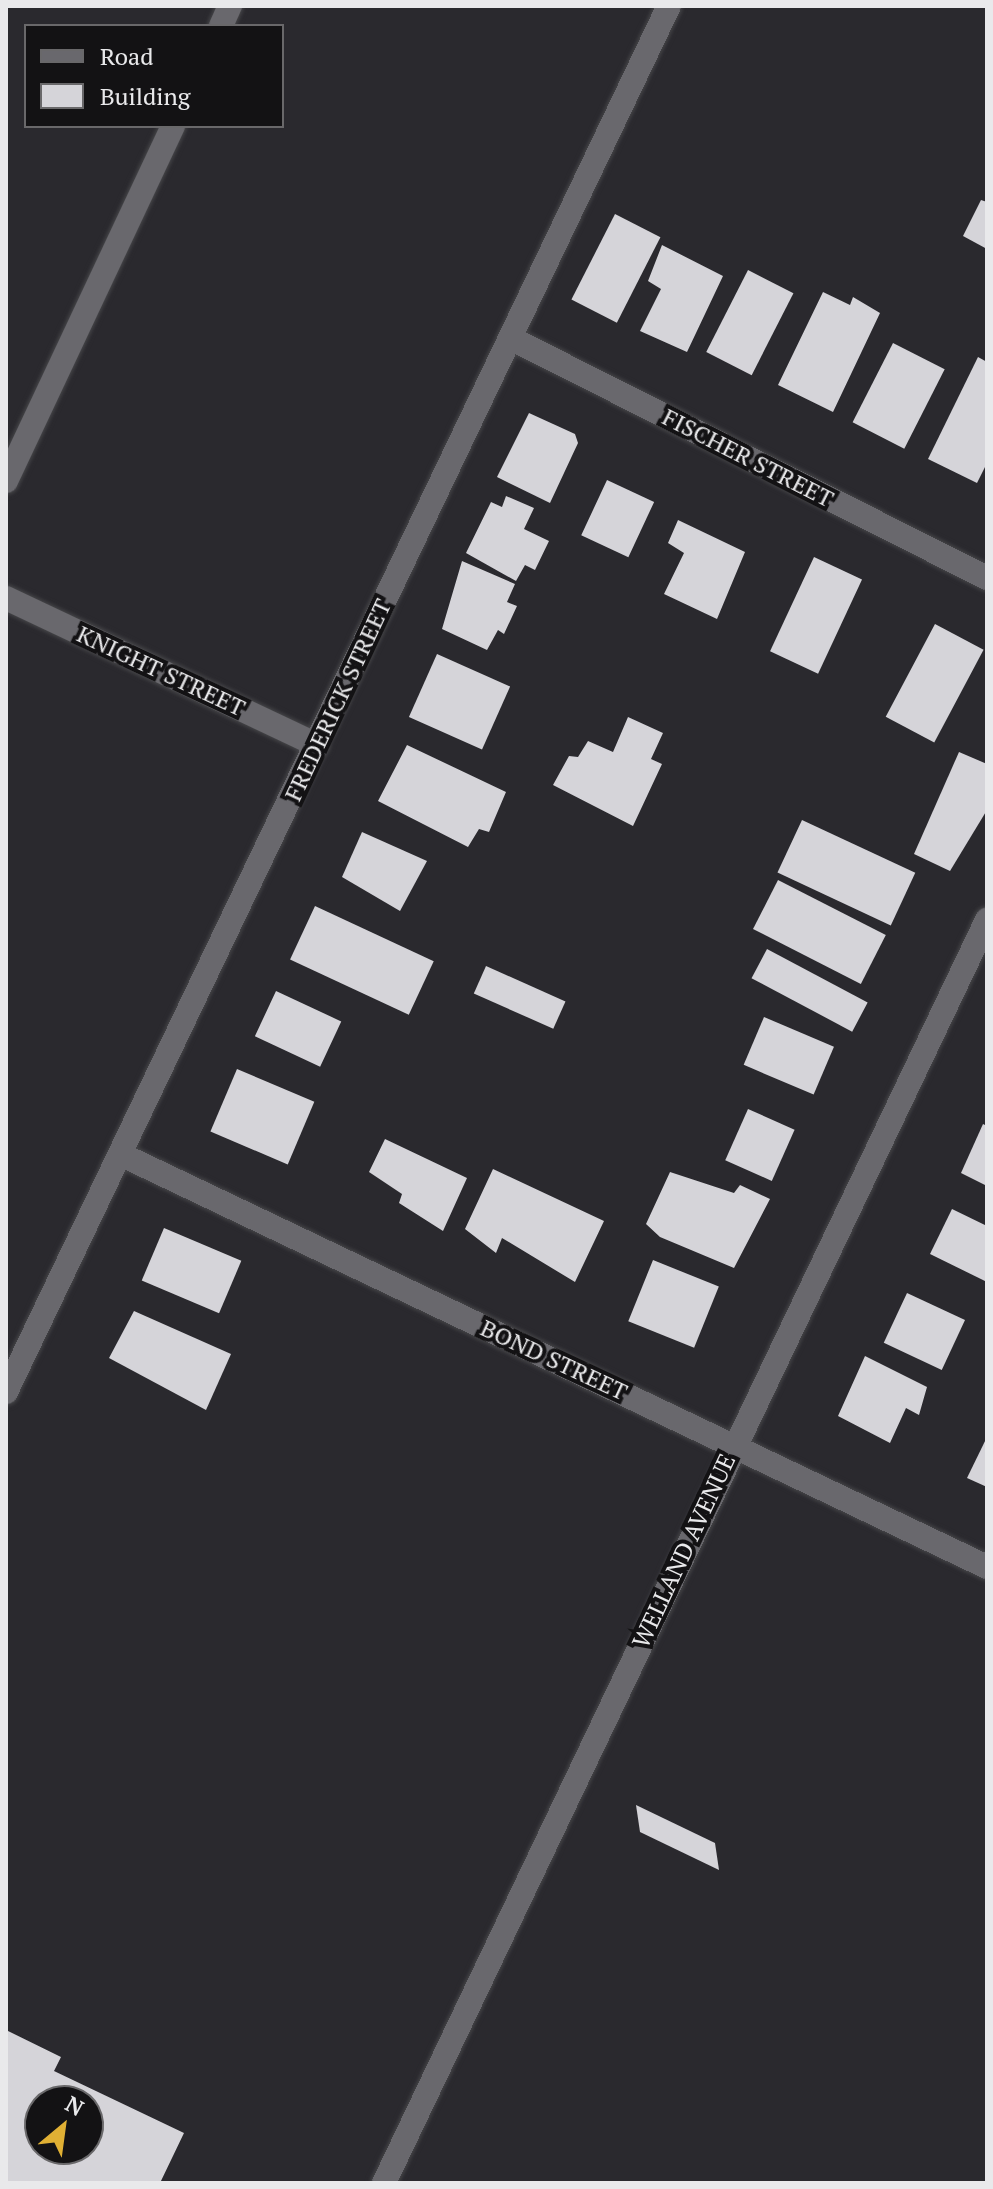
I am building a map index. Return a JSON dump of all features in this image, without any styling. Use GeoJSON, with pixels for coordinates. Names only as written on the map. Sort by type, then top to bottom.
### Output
{"type":"FeatureCollection","features":[{"type":"Feature","properties":{"kind":"street","name":"FREDERICK STREET"},"geometry":{"type":"LineString","coordinates":[[6,1392],[669,6]]}},
{"type":"Feature","properties":{"kind":"street"},"geometry":{"type":"LineString","coordinates":[[6,481],[172,128]]}},
{"type":"Feature","properties":{"kind":"street","name":"FISCHER STREET"},"geometry":{"type":"LineString","coordinates":[[510,338],[987,578]]}},
{"type":"Feature","properties":{"kind":"street","name":"KNIGHT STREET"},"geometry":{"type":"LineString","coordinates":[[6,598],[317,745]]}},
{"type":"Feature","properties":{"kind":"street","name":"WELLAND AVENUE"},"geometry":{"type":"LineString","coordinates":[[384,2183],[987,920]]}},
{"type":"Feature","properties":{"kind":"street","name":"BOND STREET"},"geometry":{"type":"LineString","coordinates":[[120,1154],[987,1567]]}},
{"type":"Feature","properties":{"kind":"building"},"geometry":{"type":"Polygon","coordinates":[[[981,200],[987,202],[987,249],[963,236],[981,200]]]}},
{"type":"Feature","properties":{"kind":"building"},"geometry":{"type":"Polygon","coordinates":[[[615,214],[660,237],[617,323],[571,300],[615,214]]]}},
{"type":"Feature","properties":{"kind":"building"},"geometry":{"type":"Polygon","coordinates":[[[662,245],[723,276],[687,352],[640,331],[661,289],[648,281],[662,245]]]}},
{"type":"Feature","properties":{"kind":"building"},"geometry":{"type":"Polygon","coordinates":[[[748,270],[793,293],[752,375],[706,352],[748,270]]]}},
{"type":"Feature","properties":{"kind":"building"},"geometry":{"type":"Polygon","coordinates":[[[823,292],[850,305],[853,297],[880,313],[833,412],[778,385],[823,292]]]}},
{"type":"Feature","properties":{"kind":"building"},"geometry":{"type":"Polygon","coordinates":[[[893,343],[945,369],[904,449],[853,422],[893,343]]]}},
{"type":"Feature","properties":{"kind":"building"},"geometry":{"type":"Polygon","coordinates":[[[978,357],[987,362],[987,463],[977,483],[928,459],[978,357]]]}},
{"type":"Feature","properties":{"kind":"building"},"geometry":{"type":"Polygon","coordinates":[[[529,413],[575,434],[578,443],[550,503],[497,477],[529,413]]]}},
{"type":"Feature","properties":{"kind":"building"},"geometry":{"type":"Polygon","coordinates":[[[607,480],[654,502],[628,557],[581,535],[607,480]]]}},
{"type":"Feature","properties":{"kind":"building"},"geometry":{"type":"Polygon","coordinates":[[[506,496],[534,508],[524,529],[549,541],[535,570],[525,565],[516,581],[466,553],[491,502],[502,507],[506,496]]]}},
{"type":"Feature","properties":{"kind":"building"},"geometry":{"type":"Polygon","coordinates":[[[678,520],[745,552],[717,619],[664,594],[684,553],[668,543],[678,520]]]}},
{"type":"Feature","properties":{"kind":"building"},"geometry":{"type":"Polygon","coordinates":[[[814,557],[862,579],[818,674],[770,651],[814,557]]]}},
{"type":"Feature","properties":{"kind":"building"},"geometry":{"type":"Polygon","coordinates":[[[462,561],[515,584],[507,602],[517,606],[504,634],[498,630],[487,650],[442,629],[462,561]]]}},
{"type":"Feature","properties":{"kind":"building"},"geometry":{"type":"Polygon","coordinates":[[[935,624],[984,650],[934,743],[886,717],[935,624]]]}},
{"type":"Feature","properties":{"kind":"building"},"geometry":{"type":"Polygon","coordinates":[[[437,654],[510,687],[482,750],[409,717],[437,654]]]}},
{"type":"Feature","properties":{"kind":"building"},"geometry":{"type":"Polygon","coordinates":[[[628,717],[663,733],[651,759],[662,764],[633,826],[553,785],[569,756],[578,757],[588,741],[613,752],[628,717]]]}},
{"type":"Feature","properties":{"kind":"building"},"geometry":{"type":"Polygon","coordinates":[[[407,745],[506,792],[489,832],[479,829],[468,847],[378,801],[407,745]]]}},
{"type":"Feature","properties":{"kind":"building"},"geometry":{"type":"Polygon","coordinates":[[[959,752],[987,764],[987,810],[950,871],[914,854],[959,752]]]}},
{"type":"Feature","properties":{"kind":"building"},"geometry":{"type":"Polygon","coordinates":[[[802,820],[915,873],[891,925],[777,873],[802,820]]]}},
{"type":"Feature","properties":{"kind":"building"},"geometry":{"type":"Polygon","coordinates":[[[362,832],[427,861],[400,911],[342,877],[362,832]]]}},
{"type":"Feature","properties":{"kind":"building"},"geometry":{"type":"Polygon","coordinates":[[[778,880],[886,935],[861,984],[753,929],[778,880]]]}},
{"type":"Feature","properties":{"kind":"building"},"geometry":{"type":"Polygon","coordinates":[[[315,906],[434,961],[409,1015],[290,959],[315,906]]]}},
{"type":"Feature","properties":{"kind":"building"},"geometry":{"type":"Polygon","coordinates":[[[767,949],[868,1003],[852,1032],[752,978],[767,949]]]}},
{"type":"Feature","properties":{"kind":"building"},"geometry":{"type":"Polygon","coordinates":[[[486,966],[565,1001],[553,1029],[474,993],[486,966]]]}},
{"type":"Feature","properties":{"kind":"building"},"geometry":{"type":"Polygon","coordinates":[[[276,991],[341,1021],[320,1067],[255,1036],[276,991]]]}},
{"type":"Feature","properties":{"kind":"building"},"geometry":{"type":"Polygon","coordinates":[[[764,1017],[834,1047],[814,1095],[744,1065],[764,1017]]]}},
{"type":"Feature","properties":{"kind":"building"},"geometry":{"type":"Polygon","coordinates":[[[237,1069],[314,1102],[288,1164],[210,1132],[237,1069]]]}},
{"type":"Feature","properties":{"kind":"building"},"geometry":{"type":"Polygon","coordinates":[[[748,1109],[795,1130],[772,1181],[725,1160],[748,1109]]]}},
{"type":"Feature","properties":{"kind":"building"},"geometry":{"type":"Polygon","coordinates":[[[983,1124],[987,1126],[987,1186],[961,1173],[983,1124]]]}},
{"type":"Feature","properties":{"kind":"building"},"geometry":{"type":"Polygon","coordinates":[[[385,1139],[467,1178],[443,1231],[399,1203],[402,1194],[369,1172],[385,1139]]]}},
{"type":"Feature","properties":{"kind":"building"},"geometry":{"type":"Polygon","coordinates":[[[493,1169],[604,1221],[575,1282],[502,1238],[496,1253],[465,1229],[493,1169]]]}},
{"type":"Feature","properties":{"kind":"building"},"geometry":{"type":"Polygon","coordinates":[[[670,1172],[734,1193],[740,1185],[770,1199],[734,1268],[660,1237],[646,1224],[670,1172]]]}},
{"type":"Feature","properties":{"kind":"building"},"geometry":{"type":"Polygon","coordinates":[[[952,1209],[987,1226],[987,1282],[930,1254],[952,1209]]]}},
{"type":"Feature","properties":{"kind":"building"},"geometry":{"type":"Polygon","coordinates":[[[164,1228],[241,1261],[219,1313],[142,1280],[164,1228]]]}},
{"type":"Feature","properties":{"kind":"building"},"geometry":{"type":"Polygon","coordinates":[[[653,1260],[719,1287],[694,1348],[628,1321],[653,1260]]]}},
{"type":"Feature","properties":{"kind":"building"},"geometry":{"type":"Polygon","coordinates":[[[907,1293],[965,1320],[942,1370],[884,1343],[907,1293]]]}},
{"type":"Feature","properties":{"kind":"building"},"geometry":{"type":"Polygon","coordinates":[[[134,1311],[231,1354],[206,1410],[109,1358],[134,1311]]]}},
{"type":"Feature","properties":{"kind":"building"},"geometry":{"type":"Polygon","coordinates":[[[865,1356],[927,1387],[919,1415],[906,1408],[890,1443],[838,1416],[865,1356]]]}},
{"type":"Feature","properties":{"kind":"building"},"geometry":{"type":"Polygon","coordinates":[[[987,1437],[987,1487],[967,1478],[987,1437]]]}},
{"type":"Feature","properties":{"kind":"building"},"geometry":{"type":"Polygon","coordinates":[[[636,1805],[715,1843],[719,1870],[640,1832],[636,1805]]]}},
{"type":"Feature","properties":{"kind":"building"},"geometry":{"type":"Polygon","coordinates":[[[6,2030],[61,2057],[54,2071],[83,2085],[24,2085],[24,2165],[104,2165],[104,2095],[184,2133],[160,2183],[6,2183],[6,2030]]]}}]}
